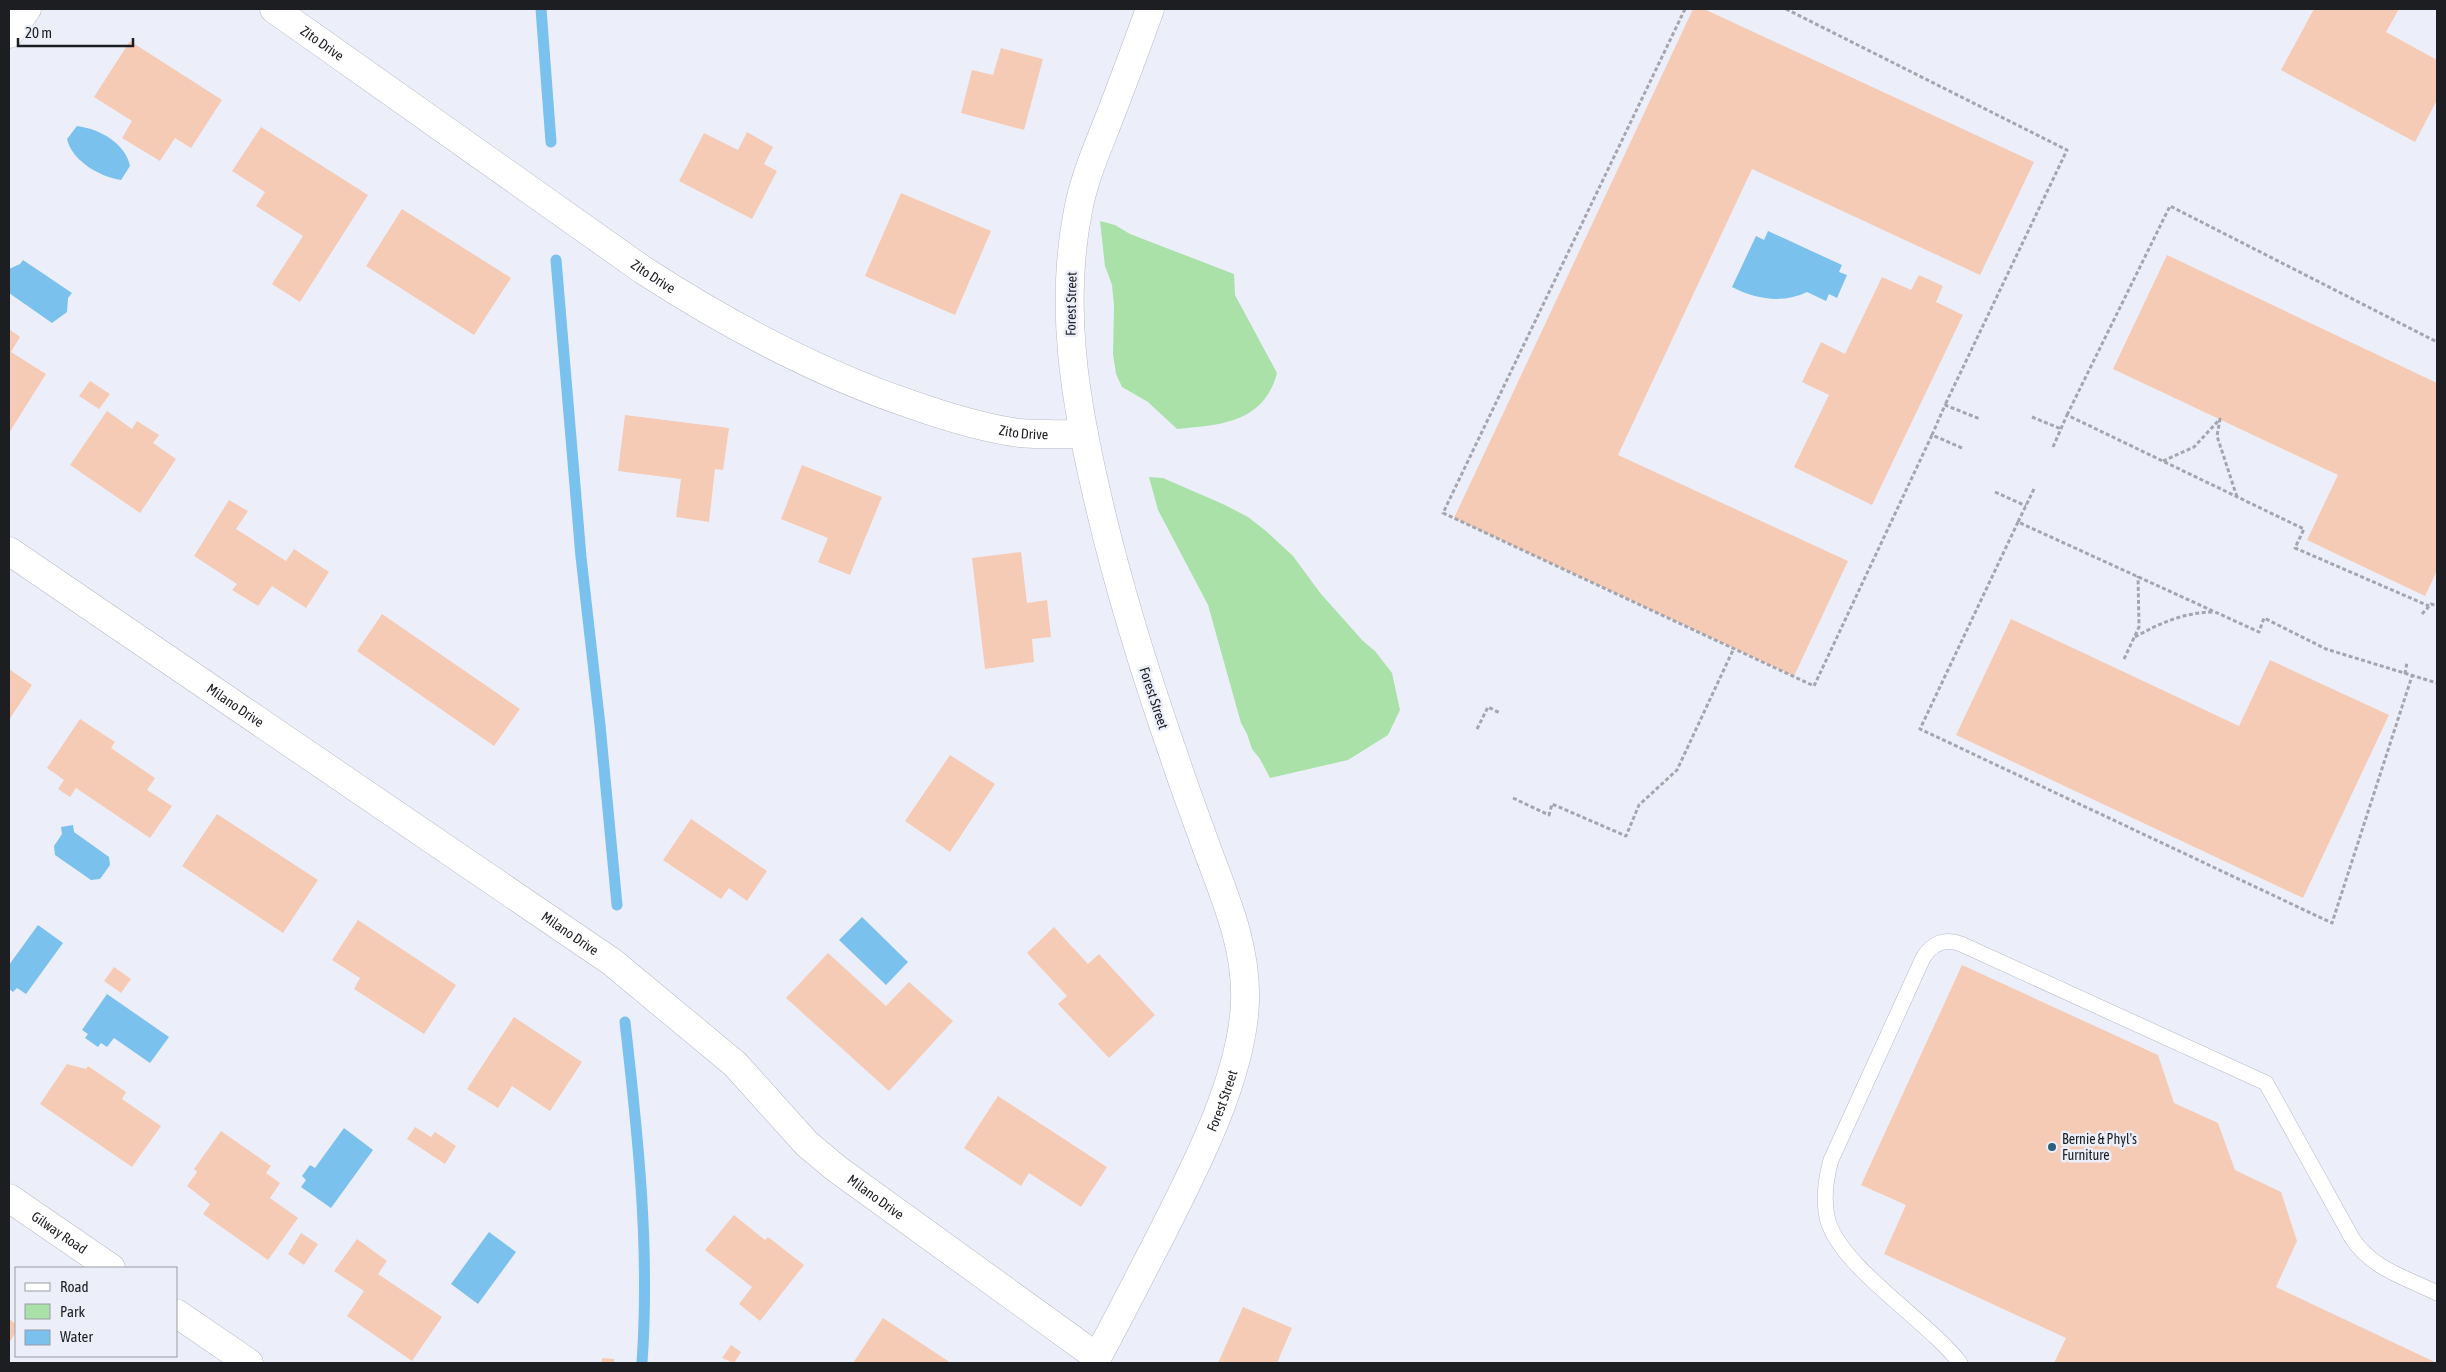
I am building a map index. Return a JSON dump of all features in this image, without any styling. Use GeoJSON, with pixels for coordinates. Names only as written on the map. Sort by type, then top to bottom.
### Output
{"type":"FeatureCollection","features":[{"type":"Feature","properties":{"kind":"street"},"geometry":{"type":"LineString","coordinates":[[9,34],[27,9]]}},
{"type":"Feature","properties":{"kind":"street","name":"Zito Drive"},"geometry":{"type":"LineString","coordinates":[[274,9],[643,270],[697,305],[756,337],[874,392],[937,413],[1019,433],[1084,434]]}},
{"type":"Feature","properties":{"kind":"street","name":"Forest Street"},"geometry":{"type":"LineString","coordinates":[[1095,1360],[1168,1222],[1200,1153],[1226,1089],[1244,1021],[1245,988],[1242,956],[1228,903],[1157,707],[1122,594],[1084,434],[1074,382],[1070,292],[1075,228],[1087,176],[1150,9]]}},
{"type":"Feature","properties":{"kind":"street","name":"Milano Drive"},"geometry":{"type":"LineString","coordinates":[[9,551],[612,962],[735,1064],[807,1144],[837,1169],[1095,1360]]}},
{"type":"Feature","properties":{"kind":"street","name":"Gilway Road"},"geometry":{"type":"LineString","coordinates":[[9,1198],[110,1267]]}},
{"type":"Feature","properties":{"kind":"street"},"geometry":{"type":"LineString","coordinates":[[178,1314],[249,1363]]}},
{"type":"Feature","properties":{"kind":"lane"},"geometry":{"type":"LineString","coordinates":[[1960,1363],[1935,1336],[1858,1265],[1846,1251],[1832,1231],[1826,1204],[1827,1174],[1831,1160],[1923,958],[1933,946],[1946,941],[1961,944],[2266,1083],[2352,1238],[2362,1252],[2382,1267],[2437,1293]]}},
{"type":"Feature","properties":{"kind":"path"},"geometry":{"type":"LineString","coordinates":[[1685,9],[1443,513],[1814,686],[2067,150],[1786,9]]}},
{"type":"Feature","properties":{"kind":"path"},"geometry":{"type":"LineString","coordinates":[[2053,447],[2066,416],[2170,206],[2437,342]]}},
{"type":"Feature","properties":{"kind":"path"},"geometry":{"type":"LineString","coordinates":[[1946,405],[1980,419]]}},
{"type":"Feature","properties":{"kind":"path"},"geometry":{"type":"LineString","coordinates":[[2066,416],[2304,529],[2295,548],[2429,606],[2431,604],[2437,606]]}},
{"type":"Feature","properties":{"kind":"path"},"geometry":{"type":"LineString","coordinates":[[2032,417],[2061,429]]}},
{"type":"Feature","properties":{"kind":"path"},"geometry":{"type":"LineString","coordinates":[[2162,461],[2194,447],[2220,420],[2217,436],[2237,497]]}},
{"type":"Feature","properties":{"kind":"path"},"geometry":{"type":"LineString","coordinates":[[1932,435],[1962,448]]}},
{"type":"Feature","properties":{"kind":"path"},"geometry":{"type":"LineString","coordinates":[[2034,489],[1920,729],[2332,923],[2412,676]]}},
{"type":"Feature","properties":{"kind":"path"},"geometry":{"type":"LineString","coordinates":[[1995,492],[2026,506]]}},
{"type":"Feature","properties":{"kind":"path"},"geometry":{"type":"LineString","coordinates":[[2018,522],[2259,632],[2264,618],[2326,649],[2437,683]]}},
{"type":"Feature","properties":{"kind":"path"},"geometry":{"type":"LineString","coordinates":[[2124,659],[2139,627],[2138,576]]}},
{"type":"Feature","properties":{"kind":"path"},"geometry":{"type":"LineString","coordinates":[[2422,614],[2429,606]]}},
{"type":"Feature","properties":{"kind":"path"},"geometry":{"type":"LineString","coordinates":[[2135,637],[2159,623],[2197,612],[2215,612]]}},
{"type":"Feature","properties":{"kind":"path"},"geometry":{"type":"LineString","coordinates":[[1513,798],[1549,815],[1552,804],[1626,836],[1639,805],[1677,770],[1734,648]]}},
{"type":"Feature","properties":{"kind":"path"},"geometry":{"type":"LineString","coordinates":[[2405,674],[2407,662]]}},
{"type":"Feature","properties":{"kind":"path"},"geometry":{"type":"LineString","coordinates":[[1477,730],[1488,707],[1500,713]]}},
{"type":"Feature","properties":{"kind":"green space"},"geometry":{"type":"Polygon","coordinates":[[[1100,221],[1115,225],[1130,234],[1234,274],[1235,295],[1277,373],[1271,390],[1251,412],[1225,423],[1177,429],[1148,402],[1122,387],[1116,374],[1113,354],[1114,305],[1112,285],[1105,266],[1100,221]]]}},
{"type":"Feature","properties":{"kind":"green space"},"geometry":{"type":"Polygon","coordinates":[[[1149,477],[1163,478],[1248,517],[1293,556],[1321,594],[1363,641],[1375,651],[1392,673],[1400,710],[1388,735],[1348,760],[1270,778],[1260,759],[1252,749],[1241,723],[1208,605],[1158,510],[1149,477]]]}},
{"type":"Feature","properties":{"kind":"water"},"geometry":{"type":"Polygon","coordinates":[[[77,126],[103,134],[123,150],[130,166],[121,180],[96,172],[75,154],[67,139],[77,126]]]}},
{"type":"Feature","properties":{"kind":"water"},"geometry":{"type":"Polygon","coordinates":[[[1768,231],[1842,265],[1839,272],[1847,275],[1837,298],[1829,294],[1826,301],[1807,292],[1788,298],[1769,298],[1750,295],[1732,287],[1756,236],[1764,240],[1768,231]]]}},
{"type":"Feature","properties":{"kind":"water"},"geometry":{"type":"Polygon","coordinates":[[[23,260],[72,293],[68,298],[67,312],[52,323],[9,293],[9,269],[20,264],[23,260]]]}},
{"type":"Feature","properties":{"kind":"water"},"geometry":{"type":"Polygon","coordinates":[[[73,825],[74,832],[109,857],[110,865],[100,879],[91,880],[55,855],[54,846],[62,834],[61,827],[73,825]]]}},
{"type":"Feature","properties":{"kind":"water"},"geometry":{"type":"Polygon","coordinates":[[[862,917],[908,962],[886,985],[839,940],[862,917]]]}},
{"type":"Feature","properties":{"kind":"water"},"geometry":{"type":"Polygon","coordinates":[[[38,925],[63,943],[26,994],[17,988],[13,992],[9,989],[9,965],[38,925]]]}},
{"type":"Feature","properties":{"kind":"water"},"geometry":{"type":"Polygon","coordinates":[[[107,994],[169,1037],[150,1063],[114,1038],[107,1047],[101,1043],[98,1047],[85,1038],[88,1034],[82,1030],[107,994]]]}},
{"type":"Feature","properties":{"kind":"water"},"geometry":{"type":"Polygon","coordinates":[[[344,1128],[373,1150],[331,1208],[301,1187],[306,1180],[302,1176],[310,1165],[315,1168],[344,1128]]]}},
{"type":"Feature","properties":{"kind":"water"},"geometry":{"type":"Polygon","coordinates":[[[489,1232],[516,1252],[478,1304],[451,1284],[489,1232]]]}},
{"type":"Feature","properties":{"kind":"building"},"geometry":{"type":"Polygon","coordinates":[[[1693,9],[1704,9],[2034,162],[1980,275],[1752,169],[1618,455],[1848,561],[1794,676],[1454,518],[1693,9]]]}},
{"type":"Feature","properties":{"kind":"building"},"geometry":{"type":"Polygon","coordinates":[[[2314,9],[2399,9],[2386,32],[2437,60],[2437,100],[2415,142],[2281,70],[2314,9]]]}},
{"type":"Feature","properties":{"kind":"building"},"geometry":{"type":"Polygon","coordinates":[[[130,41],[222,100],[191,148],[175,138],[160,161],[122,138],[132,121],[94,97],[130,41]]]}},
{"type":"Feature","properties":{"kind":"building"},"geometry":{"type":"Polygon","coordinates":[[[1001,48],[1043,59],[1024,130],[961,113],[972,70],[993,75],[1001,48]]]}},
{"type":"Feature","properties":{"kind":"building"},"geometry":{"type":"Polygon","coordinates":[[[261,127],[368,195],[300,302],[272,284],[303,236],[256,206],[265,192],[232,171],[261,127]]]}},
{"type":"Feature","properties":{"kind":"building"},"geometry":{"type":"Polygon","coordinates":[[[747,132],[773,147],[764,164],[777,171],[752,219],[679,181],[704,133],[738,150],[747,132]]]}},
{"type":"Feature","properties":{"kind":"building"},"geometry":{"type":"Polygon","coordinates":[[[901,193],[991,231],[955,315],[865,276],[901,193]]]}},
{"type":"Feature","properties":{"kind":"building"},"geometry":{"type":"Polygon","coordinates":[[[402,209],[511,278],[474,335],[366,266],[402,209]]]}},
{"type":"Feature","properties":{"kind":"building"},"geometry":{"type":"Polygon","coordinates":[[[2167,255],[2437,383],[2437,571],[2425,596],[2307,540],[2338,475],[2113,369],[2167,255]]]}},
{"type":"Feature","properties":{"kind":"building"},"geometry":{"type":"Polygon","coordinates":[[[1919,275],[1943,286],[1936,302],[1963,315],[1872,505],[1794,467],[1829,395],[1802,382],[1821,342],[1845,354],[1882,277],[1911,290],[1919,275]]]}},
{"type":"Feature","properties":{"kind":"building"},"geometry":{"type":"Polygon","coordinates":[[[9,329],[20,337],[11,352],[46,374],[9,433],[9,329]]]}},
{"type":"Feature","properties":{"kind":"building"},"geometry":{"type":"Polygon","coordinates":[[[90,381],[110,394],[99,409],[79,396],[90,381]]]}},
{"type":"Feature","properties":{"kind":"building"},"geometry":{"type":"Polygon","coordinates":[[[107,411],[132,429],[137,421],[159,435],[153,443],[176,459],[140,513],[70,465],[107,411]]]}},
{"type":"Feature","properties":{"kind":"building"},"geometry":{"type":"Polygon","coordinates":[[[625,415],[729,428],[723,470],[715,469],[709,522],[676,517],[681,479],[618,471],[625,415]]]}},
{"type":"Feature","properties":{"kind":"building"},"geometry":{"type":"Polygon","coordinates":[[[802,465],[882,497],[850,575],[818,562],[828,538],[781,519],[802,465]]]}},
{"type":"Feature","properties":{"kind":"building"},"geometry":{"type":"Polygon","coordinates":[[[229,500],[248,511],[236,529],[286,561],[294,549],[329,572],[306,608],[272,586],[258,606],[232,590],[237,584],[194,556],[229,500]]]}},
{"type":"Feature","properties":{"kind":"building"},"geometry":{"type":"Polygon","coordinates":[[[1021,552],[1027,603],[1047,600],[1051,637],[1032,639],[1034,662],[985,669],[972,558],[1021,552]]]}},
{"type":"Feature","properties":{"kind":"building"},"geometry":{"type":"Polygon","coordinates":[[[382,614],[520,709],[494,746],[357,651],[382,614]]]}},
{"type":"Feature","properties":{"kind":"building"},"geometry":{"type":"Polygon","coordinates":[[[2011,619],[2239,726],[2270,660],[2389,715],[2303,898],[1956,735],[2011,619]]]}},
{"type":"Feature","properties":{"kind":"building"},"geometry":{"type":"Polygon","coordinates":[[[9,669],[32,685],[9,720],[9,669]]]}},
{"type":"Feature","properties":{"kind":"building"},"geometry":{"type":"Polygon","coordinates":[[[80,719],[115,742],[111,748],[155,778],[147,790],[172,806],[150,838],[76,788],[70,797],[58,789],[64,780],[47,768],[80,719]]]}},
{"type":"Feature","properties":{"kind":"building"},"geometry":{"type":"Polygon","coordinates":[[[950,755],[995,784],[950,852],[905,821],[950,755]]]}},
{"type":"Feature","properties":{"kind":"building"},"geometry":{"type":"Polygon","coordinates":[[[217,814],[318,880],[283,933],[182,866],[217,814]]]}},
{"type":"Feature","properties":{"kind":"building"},"geometry":{"type":"Polygon","coordinates":[[[691,819],[767,871],[747,901],[729,888],[721,899],[663,860],[691,819]]]}},
{"type":"Feature","properties":{"kind":"building"},"geometry":{"type":"Polygon","coordinates":[[[358,920],[456,985],[424,1034],[354,989],[360,978],[332,960],[358,920]]]}},
{"type":"Feature","properties":{"kind":"building"},"geometry":{"type":"Polygon","coordinates":[[[1054,927],[1088,964],[1099,954],[1155,1015],[1109,1058],[1058,1004],[1067,996],[1027,953],[1054,927]]]}},
{"type":"Feature","properties":{"kind":"building"},"geometry":{"type":"Polygon","coordinates":[[[828,953],[886,1006],[909,982],[953,1021],[889,1091],[786,998],[828,953]]]}},
{"type":"Feature","properties":{"kind":"building","name":"Bernie & Phyl's Furniture"},"geometry":{"type":"Polygon","coordinates":[[[1962,965],[2158,1055],[2174,1103],[2218,1123],[2235,1170],[2281,1192],[2297,1241],[2276,1287],[2437,1363],[2054,1363],[2066,1338],[1884,1254],[1906,1205],[1861,1185],[1962,965]]]}},
{"type":"Feature","properties":{"kind":"building"},"geometry":{"type":"Polygon","coordinates":[[[114,967],[131,979],[121,993],[104,981],[114,967]]]}},
{"type":"Feature","properties":{"kind":"building"},"geometry":{"type":"Polygon","coordinates":[[[514,1017],[582,1062],[550,1111],[512,1086],[498,1108],[467,1089],[514,1017]]]}},
{"type":"Feature","properties":{"kind":"building"},"geometry":{"type":"Polygon","coordinates":[[[67,1064],[86,1069],[88,1066],[126,1092],[122,1099],[161,1126],[132,1167],[40,1104],[67,1064]]]}},
{"type":"Feature","properties":{"kind":"building"},"geometry":{"type":"Polygon","coordinates":[[[998,1096],[1107,1167],[1081,1207],[1029,1173],[1021,1186],[964,1148],[998,1096]]]}},
{"type":"Feature","properties":{"kind":"building"},"geometry":{"type":"Polygon","coordinates":[[[415,1127],[431,1137],[435,1132],[456,1146],[445,1164],[407,1139],[415,1127]]]}},
{"type":"Feature","properties":{"kind":"building"},"geometry":{"type":"Polygon","coordinates":[[[221,1131],[271,1166],[266,1173],[280,1183],[270,1198],[298,1218],[268,1260],[203,1214],[210,1204],[187,1186],[197,1172],[194,1169],[221,1131]]]}},
{"type":"Feature","properties":{"kind":"building"},"geometry":{"type":"Polygon","coordinates":[[[734,1215],[765,1240],[768,1237],[804,1265],[760,1321],[739,1304],[752,1287],[705,1250],[734,1215]]]}},
{"type":"Feature","properties":{"kind":"building"},"geometry":{"type":"Polygon","coordinates":[[[301,1233],[318,1244],[304,1265],[288,1254],[301,1233]]]}},
{"type":"Feature","properties":{"kind":"building"},"geometry":{"type":"Polygon","coordinates":[[[357,1239],[387,1261],[378,1274],[442,1317],[412,1361],[347,1316],[364,1291],[334,1271],[357,1239]]]}},
{"type":"Feature","properties":{"kind":"building"},"geometry":{"type":"Polygon","coordinates":[[[1243,1307],[1292,1328],[1277,1363],[1218,1363],[1243,1307]]]}},
{"type":"Feature","properties":{"kind":"building"},"geometry":{"type":"Polygon","coordinates":[[[883,1318],[951,1363],[853,1363],[883,1318]]]}},
{"type":"Feature","properties":{"kind":"building"},"geometry":{"type":"Polygon","coordinates":[[[9,1319],[15,1323],[15,1334],[9,1343],[9,1319]]]}},
{"type":"Feature","properties":{"kind":"building"},"geometry":{"type":"Polygon","coordinates":[[[731,1345],[741,1352],[734,1363],[722,1358],[731,1345]]]}},
{"type":"Feature","properties":{"kind":"building"},"geometry":{"type":"Polygon","coordinates":[[[602,1358],[614,1359],[614,1363],[601,1363],[602,1358]]]}},
{"type":"Feature","properties":{"kind":"waterway"},"geometry":{"type":"LineString","coordinates":[[541,9],[551,142]]}},
{"type":"Feature","properties":{"kind":"waterway"},"geometry":{"type":"LineString","coordinates":[[556,260],[581,557],[600,725],[617,905]]}},
{"type":"Feature","properties":{"kind":"waterway"},"geometry":{"type":"LineString","coordinates":[[625,1022],[638,1150],[644,1235],[645,1277],[642,1363]]}},
{"type":"Feature","properties":{"kind":"place","name":"Bernie & Phyl's Furniture"},"geometry":{"type":"Point","coordinates":[2052,1147]}}]}
